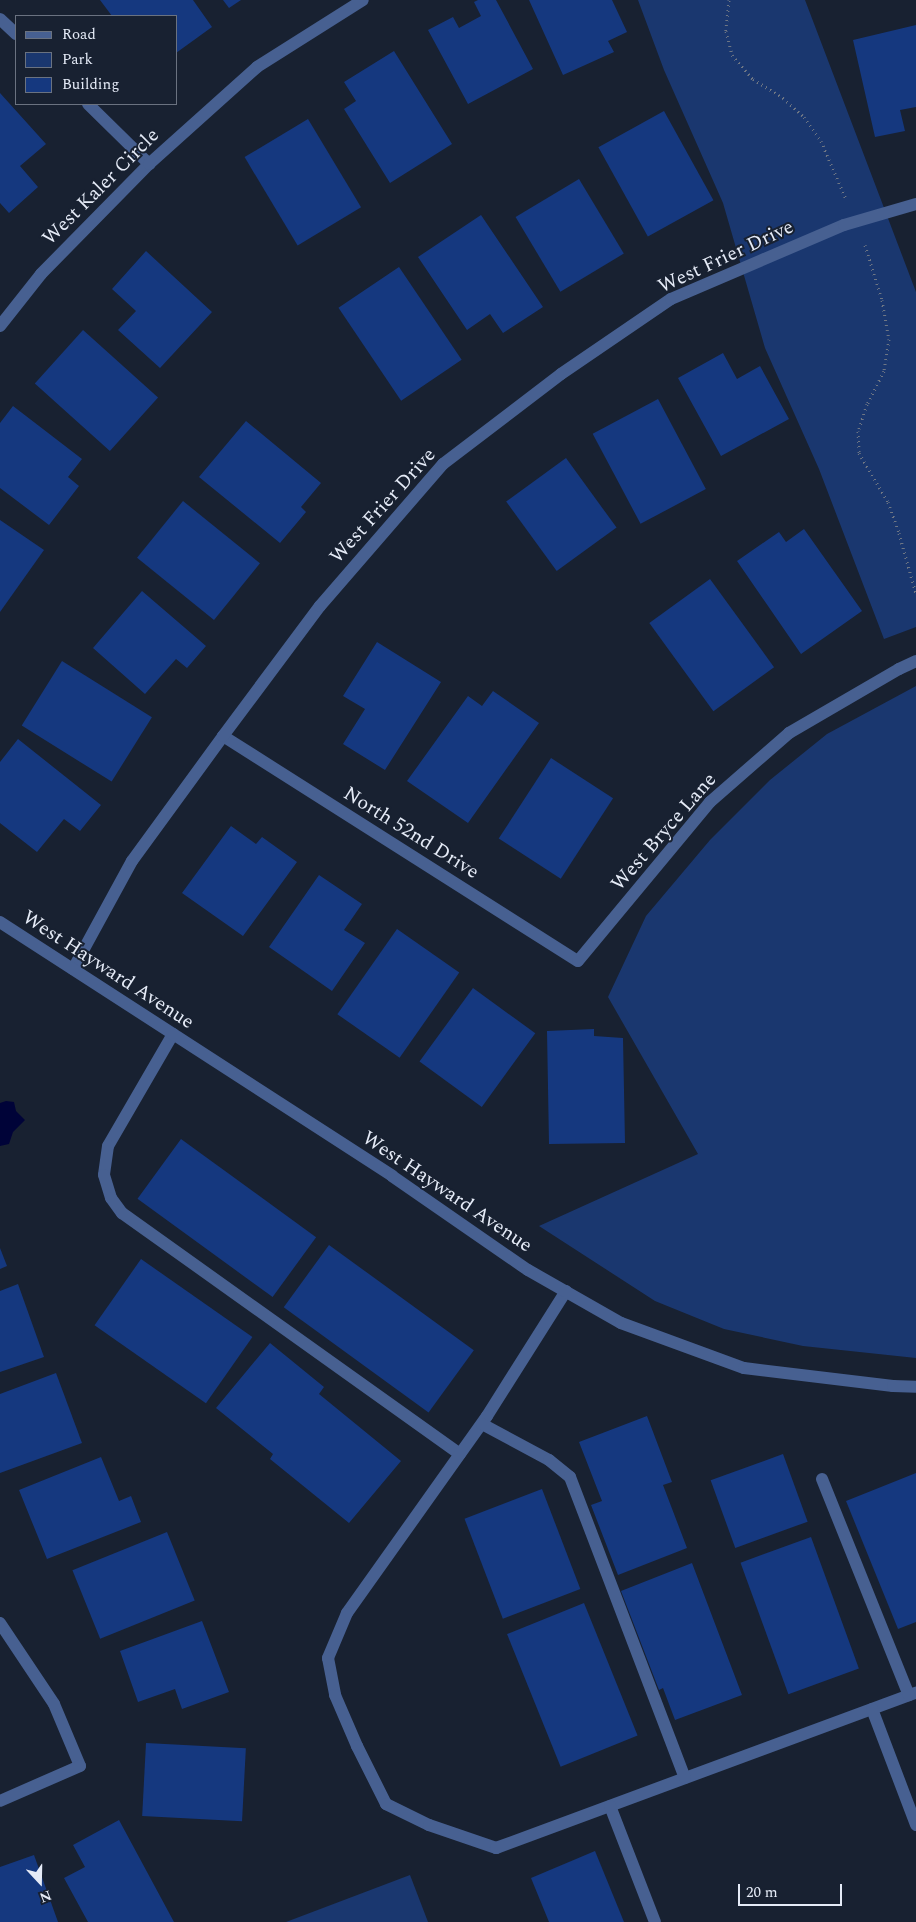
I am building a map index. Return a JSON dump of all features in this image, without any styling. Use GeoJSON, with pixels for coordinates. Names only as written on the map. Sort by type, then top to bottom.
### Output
{"type":"FeatureCollection","features":[{"type":"Feature","properties":{"kind":"street","name":"West Kaler Circle"},"geometry":{"type":"LineString","coordinates":[[0,326],[41,274],[149,164],[257,67],[363,0]]}},
{"type":"Feature","properties":{"kind":"street"},"geometry":{"type":"LineString","coordinates":[[0,19],[15,33]]}},
{"type":"Feature","properties":{"kind":"street"},"geometry":{"type":"LineString","coordinates":[[89,105],[149,164]]}},
{"type":"Feature","properties":{"kind":"street","name":"West Frier Drive"},"geometry":{"type":"LineString","coordinates":[[73,969],[132,861],[223,736],[320,606],[443,464],[561,374],[672,299],[857,221],[916,204]]}},
{"type":"Feature","properties":{"kind":"street","name":"West Bryce Lane"},"geometry":{"type":"LineString","coordinates":[[578,961],[710,802],[789,733],[916,661]]}},
{"type":"Feature","properties":{"kind":"street","name":"North 52nd Drive"},"geometry":{"type":"LineString","coordinates":[[223,736],[578,961]]}},
{"type":"Feature","properties":{"kind":"street","name":"West Hayward Avenue"},"geometry":{"type":"LineString","coordinates":[[0,922],[392,1176],[528,1270],[621,1323],[744,1368],[893,1386],[916,1386]]}},
{"type":"Feature","properties":{"kind":"street"},"geometry":{"type":"LineString","coordinates":[[173,1034],[108,1146],[104,1176],[111,1198],[122,1213],[460,1454]]}},
{"type":"Feature","properties":{"kind":"street"},"geometry":{"type":"LineString","coordinates":[[566,1291],[482,1424],[347,1613],[328,1658],[335,1695],[357,1746],[386,1804],[429,1825],[496,1848],[913,1694],[822,1479]]}},
{"type":"Feature","properties":{"kind":"street"},"geometry":{"type":"LineString","coordinates":[[482,1424],[549,1460],[570,1477],[684,1778]]}},
{"type":"Feature","properties":{"kind":"street"},"geometry":{"type":"LineString","coordinates":[[0,1623],[54,1704],[80,1766],[0,1801]]}},
{"type":"Feature","properties":{"kind":"street"},"geometry":{"type":"LineString","coordinates":[[872,1709],[916,1825]]}},
{"type":"Feature","properties":{"kind":"street"},"geometry":{"type":"LineString","coordinates":[[610,1806],[655,1922]]}},
{"type":"Feature","properties":{"kind":"path"},"geometry":{"type":"LineString","coordinates":[[729,0],[726,31],[732,55],[754,79],[783,98],[804,117],[821,141],[857,221],[882,300],[889,339],[884,371],[867,404],[858,432],[859,453],[888,502],[900,533],[916,594]]}},
{"type":"Feature","properties":{"kind":"green space"},"geometry":{"type":"Polygon","coordinates":[[[638,0],[805,0],[916,292],[916,627],[884,639],[819,469],[765,348],[723,203],[664,70],[638,0]]]}},
{"type":"Feature","properties":{"kind":"green space"},"geometry":{"type":"Polygon","coordinates":[[[916,686],[916,1358],[803,1346],[724,1329],[655,1301],[539,1226],[698,1154],[608,997],[646,916],[710,840],[770,780],[827,734],[916,686]]]}},
{"type":"Feature","properties":{"kind":"green space"},"geometry":{"type":"Polygon","coordinates":[[[410,1875],[428,1922],[286,1922],[410,1875]]]}},
{"type":"Feature","properties":{"kind":"shaded area"},"geometry":{"type":"Polygon","coordinates":[[[6,1101],[14,1102],[16,1111],[25,1120],[13,1132],[9,1144],[0,1146],[0,1103],[6,1101]]]}},
{"type":"Feature","properties":{"kind":"building"},"geometry":{"type":"Polygon","coordinates":[[[100,0],[193,0],[212,27],[178,52],[178,15],[111,15],[100,0]]]}},
{"type":"Feature","properties":{"kind":"building"},"geometry":{"type":"Polygon","coordinates":[[[223,0],[241,0],[229,8],[223,0]]]}},
{"type":"Feature","properties":{"kind":"building"},"geometry":{"type":"Polygon","coordinates":[[[478,0],[496,0],[533,69],[468,104],[428,30],[453,17],[459,28],[481,16],[474,2],[478,0]]]}},
{"type":"Feature","properties":{"kind":"building"},"geometry":{"type":"Polygon","coordinates":[[[529,0],[612,0],[627,32],[608,41],[614,52],[563,75],[529,0]]]}},
{"type":"Feature","properties":{"kind":"building"},"geometry":{"type":"Polygon","coordinates":[[[916,25],[916,107],[900,110],[905,131],[875,137],[853,40],[916,25]]]}},
{"type":"Feature","properties":{"kind":"building"},"geometry":{"type":"Polygon","coordinates":[[[394,51],[452,144],[390,183],[344,109],[356,101],[344,82],[394,51]]]}},
{"type":"Feature","properties":{"kind":"building"},"geometry":{"type":"Polygon","coordinates":[[[0,93],[46,144],[20,166],[38,187],[9,213],[0,203],[0,93]]]}},
{"type":"Feature","properties":{"kind":"building"},"geometry":{"type":"Polygon","coordinates":[[[664,111],[713,200],[648,237],[598,147],[664,111]]]}},
{"type":"Feature","properties":{"kind":"building"},"geometry":{"type":"Polygon","coordinates":[[[308,119],[361,207],[298,245],[245,157],[308,119]]]}},
{"type":"Feature","properties":{"kind":"building"},"geometry":{"type":"Polygon","coordinates":[[[579,179],[624,254],[560,292],[516,217],[579,179]]]}},
{"type":"Feature","properties":{"kind":"building"},"geometry":{"type":"Polygon","coordinates":[[[481,215],[543,307],[503,333],[490,314],[467,330],[418,257],[481,215]]]}},
{"type":"Feature","properties":{"kind":"building"},"geometry":{"type":"Polygon","coordinates":[[[146,251],[212,312],[160,368],[118,330],[136,311],[112,289],[146,251]]]}},
{"type":"Feature","properties":{"kind":"building"},"geometry":{"type":"Polygon","coordinates":[[[399,267],[462,360],[401,401],[338,308],[399,267]]]}},
{"type":"Feature","properties":{"kind":"building"},"geometry":{"type":"Polygon","coordinates":[[[83,330],[158,398],[110,451],[35,384],[83,330]]]}},
{"type":"Feature","properties":{"kind":"building"},"geometry":{"type":"Polygon","coordinates":[[[723,353],[737,379],[760,366],[789,419],[721,456],[678,378],[723,353]]]}},
{"type":"Feature","properties":{"kind":"building"},"geometry":{"type":"Polygon","coordinates":[[[658,399],[706,489],[641,524],[593,434],[658,399]]]}},
{"type":"Feature","properties":{"kind":"building"},"geometry":{"type":"Polygon","coordinates":[[[13,406],[82,459],[68,477],[79,486],[49,525],[0,488],[0,423],[13,406]]]}},
{"type":"Feature","properties":{"kind":"building"},"geometry":{"type":"Polygon","coordinates":[[[246,421],[321,483],[301,507],[306,512],[280,543],[199,477],[246,421]]]}},
{"type":"Feature","properties":{"kind":"building"},"geometry":{"type":"Polygon","coordinates":[[[566,458],[617,528],[557,571],[506,501],[566,458]]]}},
{"type":"Feature","properties":{"kind":"building"},"geometry":{"type":"Polygon","coordinates":[[[183,501],[260,563],[214,620],[137,558],[183,501]]]}},
{"type":"Feature","properties":{"kind":"building"},"geometry":{"type":"Polygon","coordinates":[[[0,520],[44,550],[0,612],[0,520]]]}},
{"type":"Feature","properties":{"kind":"building"},"geometry":{"type":"Polygon","coordinates":[[[804,529],[862,611],[801,654],[737,561],[779,532],[786,542],[804,529]]]}},
{"type":"Feature","properties":{"kind":"building"},"geometry":{"type":"Polygon","coordinates":[[[710,579],[774,667],[713,711],[649,623],[710,579]]]}},
{"type":"Feature","properties":{"kind":"building"},"geometry":{"type":"Polygon","coordinates":[[[142,591],[206,646],[187,668],[176,659],[145,694],[93,648],[142,591]]]}},
{"type":"Feature","properties":{"kind":"building"},"geometry":{"type":"Polygon","coordinates":[[[377,642],[441,682],[385,770],[343,744],[365,709],[343,696],[377,642]]]}},
{"type":"Feature","properties":{"kind":"building"},"geometry":{"type":"Polygon","coordinates":[[[62,661],[152,717],[112,782],[22,725],[62,661]]]}},
{"type":"Feature","properties":{"kind":"building"},"geometry":{"type":"Polygon","coordinates":[[[493,691],[539,723],[468,823],[407,781],[468,696],[482,706],[493,691]]]}},
{"type":"Feature","properties":{"kind":"building"},"geometry":{"type":"Polygon","coordinates":[[[18,739],[101,805],[80,831],[64,819],[37,852],[0,823],[0,762],[18,739]]]}},
{"type":"Feature","properties":{"kind":"building"},"geometry":{"type":"Polygon","coordinates":[[[551,758],[613,798],[561,879],[499,839],[551,758]]]}},
{"type":"Feature","properties":{"kind":"building"},"geometry":{"type":"Polygon","coordinates":[[[231,826],[256,844],[262,837],[297,862],[243,936],[182,893],[231,826]]]}},
{"type":"Feature","properties":{"kind":"building"},"geometry":{"type":"Polygon","coordinates":[[[319,875],[362,904],[344,930],[365,943],[332,991],[269,947],[319,875]]]}},
{"type":"Feature","properties":{"kind":"building"},"geometry":{"type":"Polygon","coordinates":[[[397,929],[459,973],[400,1058],[337,1014],[397,929]]]}},
{"type":"Feature","properties":{"kind":"building"},"geometry":{"type":"Polygon","coordinates":[[[473,988],[535,1033],[482,1107],[420,1062],[473,988]]]}},
{"type":"Feature","properties":{"kind":"building"},"geometry":{"type":"Polygon","coordinates":[[[594,1029],[594,1036],[623,1038],[625,1143],[549,1144],[547,1031],[594,1029]]]}},
{"type":"Feature","properties":{"kind":"building"},"geometry":{"type":"Polygon","coordinates":[[[181,1139],[316,1237],[273,1297],[138,1199],[181,1139]]]}},
{"type":"Feature","properties":{"kind":"building"},"geometry":{"type":"Polygon","coordinates":[[[329,1245],[474,1350],[429,1413],[284,1307],[329,1245]]]}},
{"type":"Feature","properties":{"kind":"building"},"geometry":{"type":"Polygon","coordinates":[[[0,1248],[7,1266],[0,1269],[0,1248]]]}},
{"type":"Feature","properties":{"kind":"building"},"geometry":{"type":"Polygon","coordinates":[[[141,1259],[252,1337],[206,1403],[95,1325],[141,1259]]]}},
{"type":"Feature","properties":{"kind":"building"},"geometry":{"type":"Polygon","coordinates":[[[18,1284],[44,1357],[0,1372],[0,1291],[18,1284]]]}},
{"type":"Feature","properties":{"kind":"building"},"geometry":{"type":"Polygon","coordinates":[[[270,1343],[324,1387],[319,1394],[401,1461],[349,1523],[270,1459],[273,1454],[216,1408],[270,1343]]]}},
{"type":"Feature","properties":{"kind":"building"},"geometry":{"type":"Polygon","coordinates":[[[56,1373],[82,1443],[0,1473],[0,1394],[56,1373]]]}},
{"type":"Feature","properties":{"kind":"building"},"geometry":{"type":"Polygon","coordinates":[[[647,1416],[672,1482],[663,1485],[687,1548],[618,1575],[591,1505],[602,1501],[579,1442],[647,1416]]]}},
{"type":"Feature","properties":{"kind":"building"},"geometry":{"type":"Polygon","coordinates":[[[783,1454],[808,1522],[735,1548],[711,1480],[783,1454]]]}},
{"type":"Feature","properties":{"kind":"building"},"geometry":{"type":"Polygon","coordinates":[[[101,1457],[119,1501],[131,1496],[141,1522],[47,1559],[19,1490],[101,1457]]]}},
{"type":"Feature","properties":{"kind":"building"},"geometry":{"type":"Polygon","coordinates":[[[916,1473],[916,1622],[898,1629],[846,1501],[916,1473]]]}},
{"type":"Feature","properties":{"kind":"building"},"geometry":{"type":"Polygon","coordinates":[[[542,1489],[580,1589],[503,1619],[465,1519],[542,1489]]]}},
{"type":"Feature","properties":{"kind":"building"},"geometry":{"type":"Polygon","coordinates":[[[167,1532],[195,1601],[100,1639],[72,1570],[167,1532]]]}},
{"type":"Feature","properties":{"kind":"building"},"geometry":{"type":"Polygon","coordinates":[[[811,1537],[859,1669],[788,1694],[741,1563],[811,1537]]]}},
{"type":"Feature","properties":{"kind":"building"},"geometry":{"type":"Polygon","coordinates":[[[692,1563],[742,1695],[675,1720],[663,1688],[659,1690],[621,1591],[692,1563]]]}},
{"type":"Feature","properties":{"kind":"building"},"geometry":{"type":"Polygon","coordinates":[[[584,1603],[638,1736],[561,1767],[507,1634],[584,1603]]]}},
{"type":"Feature","properties":{"kind":"building"},"geometry":{"type":"Polygon","coordinates":[[[202,1621],[229,1692],[182,1709],[175,1689],[138,1702],[120,1651],[202,1621]]]}},
{"type":"Feature","properties":{"kind":"building"},"geometry":{"type":"Polygon","coordinates":[[[146,1743],[246,1748],[242,1821],[142,1816],[146,1743]]]}},
{"type":"Feature","properties":{"kind":"building"},"geometry":{"type":"Polygon","coordinates":[[[119,1820],[174,1922],[88,1922],[64,1878],[85,1867],[73,1845],[119,1820]]]}},
{"type":"Feature","properties":{"kind":"building"},"geometry":{"type":"Polygon","coordinates":[[[595,1851],[624,1922],[549,1922],[531,1878],[595,1851]]]}},
{"type":"Feature","properties":{"kind":"building"},"geometry":{"type":"Polygon","coordinates":[[[34,1855],[58,1922],[0,1922],[0,1867],[34,1855]]]}}]}
